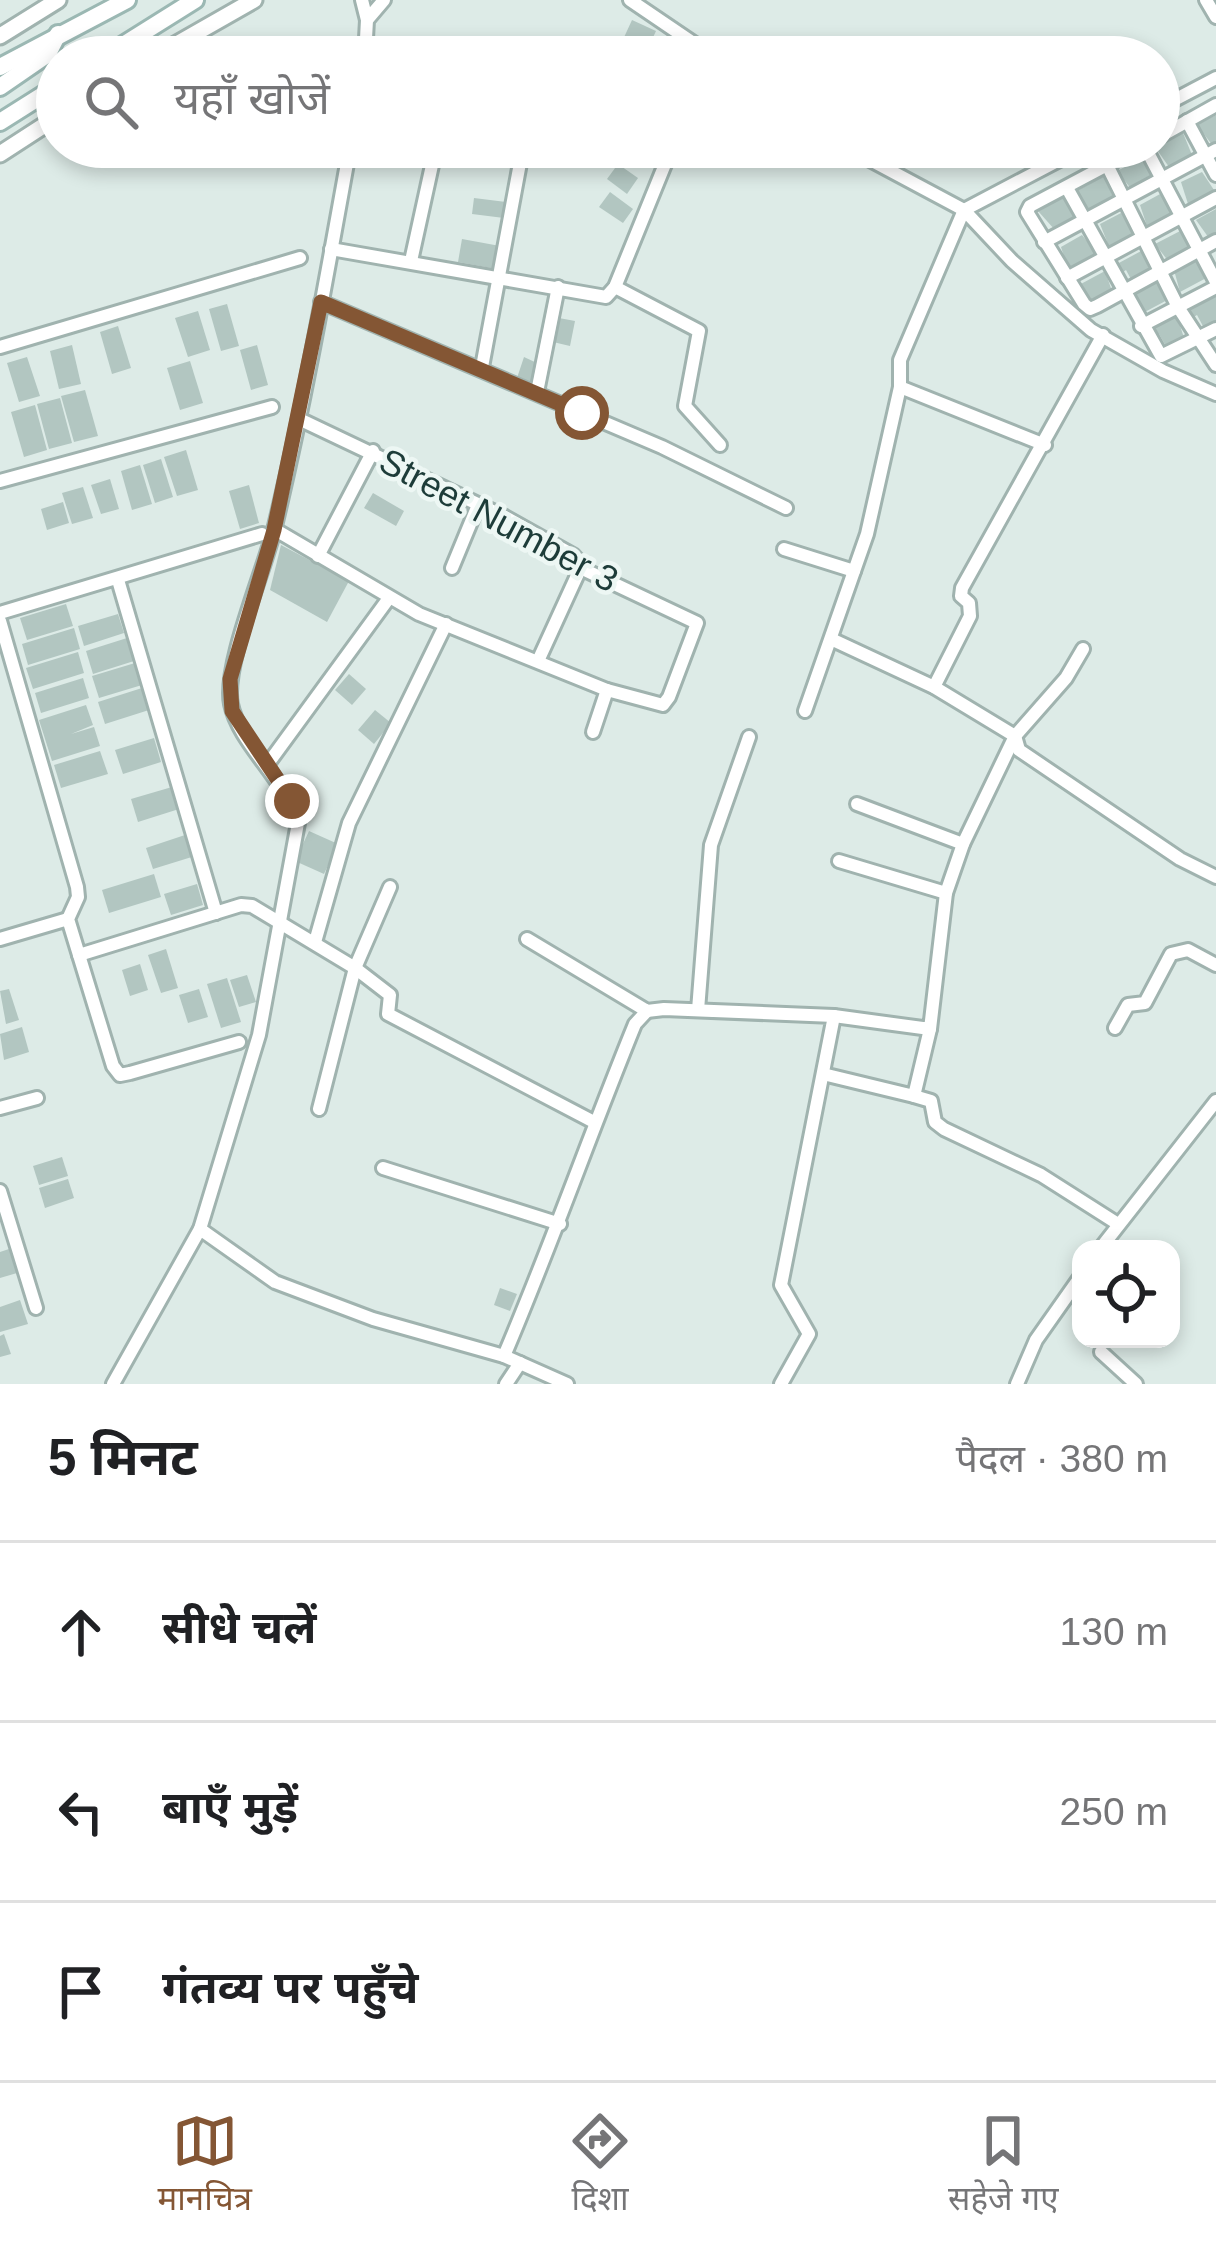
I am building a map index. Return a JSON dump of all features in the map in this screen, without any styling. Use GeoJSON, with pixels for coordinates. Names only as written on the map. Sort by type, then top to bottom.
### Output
{"type":"FeatureCollection","features":[{"type":"Feature","properties":{"kind":"main road"},"geometry":{"type":"LineString","coordinates":[[54,36],[128,0]]}},
{"type":"Feature","properties":{"kind":"main road"},"geometry":{"type":"LineString","coordinates":[[138,36],[195,0]]}},
{"type":"Feature","properties":{"kind":"main road"},"geometry":{"type":"LineString","coordinates":[[0,67],[36,47]]}},
{"type":"Feature","properties":{"kind":"main road"},"geometry":{"type":"LineString","coordinates":[[0,87],[36,63]]}},
{"type":"Feature","properties":{"kind":"main road"},"geometry":{"type":"LineString","coordinates":[[0,122],[36,99]]}},
{"type":"Feature","properties":{"kind":"street"},"geometry":{"type":"LineString","coordinates":[[0,36],[58,0]]}},
{"type":"Feature","properties":{"kind":"street"},"geometry":{"type":"LineString","coordinates":[[191,36],[254,0]]}},
{"type":"Feature","properties":{"kind":"street"},"geometry":{"type":"LineString","coordinates":[[362,0],[366,36]]}},
{"type":"Feature","properties":{"kind":"street"},"geometry":{"type":"LineString","coordinates":[[367,20],[384,0]]}},
{"type":"Feature","properties":{"kind":"street"},"geometry":{"type":"LineString","coordinates":[[630,0],[682,36]]}},
{"type":"Feature","properties":{"kind":"street"},"geometry":{"type":"LineString","coordinates":[[1206,0],[1216,17]]}},
{"type":"Feature","properties":{"kind":"street"},"geometry":{"type":"LineString","coordinates":[[1180,97],[1216,78]]}},
{"type":"Feature","properties":{"kind":"street"},"geometry":{"type":"LineString","coordinates":[[1180,125],[1216,105]]}},
{"type":"Feature","properties":{"kind":"street"},"geometry":{"type":"LineString","coordinates":[[1187,121],[1211,153],[1216,175]]}},
{"type":"Feature","properties":{"kind":"street"},"geometry":{"type":"LineString","coordinates":[[0,154],[36,131]]}},
{"type":"Feature","properties":{"kind":"street"},"geometry":{"type":"LineString","coordinates":[[1044,242],[1211,153]]}},
{"type":"Feature","properties":{"kind":"street"},"geometry":{"type":"LineString","coordinates":[[113,1384],[200,1229],[259,1035],[298,824],[292,801],[232,711],[230,679],[299,419],[346,168]]}},
{"type":"Feature","properties":{"kind":"street"},"geometry":{"type":"LineString","coordinates":[[411,260],[431,168]]}},
{"type":"Feature","properties":{"kind":"street"},"geometry":{"type":"LineString","coordinates":[[482,368],[519,168]]}},
{"type":"Feature","properties":{"kind":"street"},"geometry":{"type":"LineString","coordinates":[[331,249],[606,297],[615,287],[663,168]]}},
{"type":"Feature","properties":{"kind":"street"},"geometry":{"type":"LineString","coordinates":[[885,168],[964,210],[1012,262],[1102,335],[1163,371],[1216,394]]}},
{"type":"Feature","properties":{"kind":"street"},"geometry":{"type":"LineString","coordinates":[[805,711],[854,572],[901,387],[900,360],[964,210],[1044,168]]}},
{"type":"Feature","properties":{"kind":"street"},"geometry":{"type":"LineString","coordinates":[[1102,168],[1030,206],[1027,212],[1090,309],[1216,241]]}},
{"type":"Feature","properties":{"kind":"street"},"geometry":{"type":"LineString","coordinates":[[1109,168],[1178,307],[1216,365]]}},
{"type":"Feature","properties":{"kind":"street"},"geometry":{"type":"LineString","coordinates":[[1142,326],[1216,284],[1157,168]]}},
{"type":"Feature","properties":{"kind":"street"},"geometry":{"type":"LineString","coordinates":[[1067,188],[1142,326],[1165,357],[1216,329]]}},
{"type":"Feature","properties":{"kind":"street"},"geometry":{"type":"LineString","coordinates":[[1066,278],[1216,198]]}},
{"type":"Feature","properties":{"kind":"street"},"geometry":{"type":"LineString","coordinates":[[0,347],[300,258]]}},
{"type":"Feature","properties":{"kind":"street"},"geometry":{"type":"LineString","coordinates":[[537,392],[558,287]]}},
{"type":"Feature","properties":{"kind":"street"},"geometry":{"type":"LineString","coordinates":[[615,287],[699,331],[685,406],[720,446]]}},
{"type":"Feature","properties":{"kind":"street"},"geometry":{"type":"LineString","coordinates":[[321,302],[662,447],[786,508]]}},
{"type":"Feature","properties":{"kind":"street"},"geometry":{"type":"LineString","coordinates":[[934,687],[970,616],[962,588],[1102,335]]}},
{"type":"Feature","properties":{"kind":"street"},"geometry":{"type":"LineString","coordinates":[[901,387],[1045,445]]}},
{"type":"Feature","properties":{"kind":"street"},"geometry":{"type":"LineString","coordinates":[[0,482],[272,407]]}},
{"type":"Feature","properties":{"kind":"street","name":"Street Number 3"},"geometry":{"type":"LineString","coordinates":[[299,419],[373,451],[572,555],[581,567],[697,623],[663,704],[607,690]]}},
{"type":"Feature","properties":{"kind":"street"},"geometry":{"type":"LineString","coordinates":[[318,556],[373,451]]}},
{"type":"Feature","properties":{"kind":"street"},"geometry":{"type":"LineString","coordinates":[[452,568],[478,505]]}},
{"type":"Feature","properties":{"kind":"street"},"geometry":{"type":"LineString","coordinates":[[239,1042],[120,1075],[113,1066],[68,919],[78,897],[77,887],[0,617],[268,532],[389,598],[607,690],[593,732]]}},
{"type":"Feature","properties":{"kind":"street"},"geometry":{"type":"LineString","coordinates":[[784,549],[854,572]]}},
{"type":"Feature","properties":{"kind":"street"},"geometry":{"type":"LineString","coordinates":[[538,661],[581,567]]}},
{"type":"Feature","properties":{"kind":"street"},"geometry":{"type":"LineString","coordinates":[[118,580],[216,914]]}},
{"type":"Feature","properties":{"kind":"street"},"geometry":{"type":"LineString","coordinates":[[267,766],[389,598]]}},
{"type":"Feature","properties":{"kind":"street"},"geometry":{"type":"LineString","coordinates":[[315,943],[349,824],[446,624]]}},
{"type":"Feature","properties":{"kind":"street"},"geometry":{"type":"LineString","coordinates":[[831,639],[934,687],[1016,736],[1019,750],[1180,859],[1216,877]]}},
{"type":"Feature","properties":{"kind":"street"},"geometry":{"type":"LineString","coordinates":[[914,1096],[930,1029],[946,893],[962,844],[1016,736],[1066,678],[1083,649]]}},
{"type":"Feature","properties":{"kind":"street"},"geometry":{"type":"LineString","coordinates":[[698,1010],[711,845],[749,737]]}},
{"type":"Feature","properties":{"kind":"street"},"geometry":{"type":"LineString","coordinates":[[857,804],[962,844]]}},
{"type":"Feature","properties":{"kind":"street"},"geometry":{"type":"LineString","coordinates":[[839,861],[946,893]]}},
{"type":"Feature","properties":{"kind":"street"},"geometry":{"type":"LineString","coordinates":[[319,1109],[355,968],[390,887]]}},
{"type":"Feature","properties":{"kind":"street"},"geometry":{"type":"LineString","coordinates":[[79,955],[242,905],[252,906],[390,994],[388,1014],[594,1122]]}},
{"type":"Feature","properties":{"kind":"street"},"geometry":{"type":"LineString","coordinates":[[0,939],[68,919]]}},
{"type":"Feature","properties":{"kind":"street"},"geometry":{"type":"LineString","coordinates":[[527,939],[647,1011],[834,1016],[930,1029]]}},
{"type":"Feature","properties":{"kind":"street"},"geometry":{"type":"LineString","coordinates":[[1115,1028],[1129,1005],[1145,1004],[1171,954],[1188,950],[1216,965]]}},
{"type":"Feature","properties":{"kind":"street"},"geometry":{"type":"LineString","coordinates":[[504,1356],[560,1225],[594,1122],[635,1024],[647,1011]]}},
{"type":"Feature","properties":{"kind":"street"},"geometry":{"type":"LineString","coordinates":[[781,1384],[809,1334],[782,1285],[834,1016]]}},
{"type":"Feature","properties":{"kind":"street"},"geometry":{"type":"LineString","coordinates":[[823,1074],[931,1101],[935,1123],[944,1129],[1041,1174],[1118,1224]]}},
{"type":"Feature","properties":{"kind":"street"},"geometry":{"type":"LineString","coordinates":[[0,1108],[37,1098]]}},
{"type":"Feature","properties":{"kind":"street"},"geometry":{"type":"LineString","coordinates":[[1106,1240],[1216,1102]]}},
{"type":"Feature","properties":{"kind":"street"},"geometry":{"type":"LineString","coordinates":[[382,1168],[560,1225]]}},
{"type":"Feature","properties":{"kind":"street"},"geometry":{"type":"LineString","coordinates":[[0,1191],[36,1308]]}},
{"type":"Feature","properties":{"kind":"street"},"geometry":{"type":"LineString","coordinates":[[200,1229],[275,1282],[373,1319],[504,1356],[567,1384]]}},
{"type":"Feature","properties":{"kind":"street"},"geometry":{"type":"LineString","coordinates":[[1017,1384],[1036,1340],[1072,1289]]}},
{"type":"Feature","properties":{"kind":"street"},"geometry":{"type":"LineString","coordinates":[[1101,1352],[1136,1384]]}},
{"type":"Feature","properties":{"kind":"street"},"geometry":{"type":"LineString","coordinates":[[506,1384],[520,1363]]}},
{"type":"Feature","properties":{"kind":"building"},"geometry":{"type":"Polygon","coordinates":[[[632,20],[656,31],[654,36],[625,36],[632,20]]]}},
{"type":"Feature","properties":{"kind":"building"},"geometry":{"type":"Polygon","coordinates":[[[1216,115],[1216,144],[1213,146],[1197,125],[1216,115]]]}},
{"type":"Feature","properties":{"kind":"building"},"geometry":{"type":"Polygon","coordinates":[[[1180,134],[1192,155],[1180,161],[1180,134]]]}},
{"type":"Feature","properties":{"kind":"building"},"geometry":{"type":"Polygon","coordinates":[[[615,168],[638,178],[627,194],[607,179],[615,168]]]}},
{"type":"Feature","properties":{"kind":"building"},"geometry":{"type":"Polygon","coordinates":[[[1149,168],[1153,179],[1132,190],[1117,171],[1149,168]]]}},
{"type":"Feature","properties":{"kind":"building"},"geometry":{"type":"Polygon","coordinates":[[[1202,172],[1216,193],[1189,207],[1181,182],[1202,172]]]}},
{"type":"Feature","properties":{"kind":"building"},"geometry":{"type":"Polygon","coordinates":[[[1104,176],[1114,199],[1090,212],[1075,192],[1104,176]]]}},
{"type":"Feature","properties":{"kind":"building"},"geometry":{"type":"Polygon","coordinates":[[[610,192],[633,209],[623,223],[599,207],[610,192]]]}},
{"type":"Feature","properties":{"kind":"building"},"geometry":{"type":"Polygon","coordinates":[[[1162,193],[1176,211],[1147,226],[1140,205],[1162,193]]]}},
{"type":"Feature","properties":{"kind":"building"},"geometry":{"type":"Polygon","coordinates":[[[1067,195],[1076,219],[1055,230],[1038,211],[1067,195]]]}},
{"type":"Feature","properties":{"kind":"building"},"geometry":{"type":"Polygon","coordinates":[[[474,198],[506,202],[504,218],[472,214],[474,198]]]}},
{"type":"Feature","properties":{"kind":"building"},"geometry":{"type":"Polygon","coordinates":[[[1216,209],[1216,238],[1211,241],[1196,220],[1216,209]]]}},
{"type":"Feature","properties":{"kind":"building"},"geometry":{"type":"Polygon","coordinates":[[[1121,213],[1138,234],[1110,249],[1100,224],[1121,213]]]}},
{"type":"Feature","properties":{"kind":"building"},"geometry":{"type":"Polygon","coordinates":[[[1184,229],[1191,251],[1169,262],[1155,244],[1184,229]]]}},
{"type":"Feature","properties":{"kind":"building"},"geometry":{"type":"Polygon","coordinates":[[[1082,235],[1099,256],[1069,272],[1061,247],[1082,235]]]}},
{"type":"Feature","properties":{"kind":"building"},"geometry":{"type":"Polygon","coordinates":[[[462,239],[500,246],[497,269],[458,262],[462,239]]]}},
{"type":"Feature","properties":{"kind":"building"},"geometry":{"type":"Polygon","coordinates":[[[1143,250],[1150,273],[1133,283],[1117,264],[1143,250]]]}},
{"type":"Feature","properties":{"kind":"building"},"geometry":{"type":"Polygon","coordinates":[[[1195,259],[1210,276],[1180,292],[1174,270],[1195,259]]]}},
{"type":"Feature","properties":{"kind":"building"},"geometry":{"type":"Polygon","coordinates":[[[1105,271],[1113,294],[1095,304],[1079,285],[1105,271]]]}},
{"type":"Feature","properties":{"kind":"building"},"geometry":{"type":"Polygon","coordinates":[[[1155,280],[1171,298],[1143,313],[1135,290],[1155,280]]]}},
{"type":"Feature","properties":{"kind":"building"},"geometry":{"type":"Polygon","coordinates":[[[1216,294],[1216,321],[1204,328],[1197,315],[1192,318],[1187,310],[1216,294]]]}},
{"type":"Feature","properties":{"kind":"building"},"geometry":{"type":"Polygon","coordinates":[[[227,304],[239,346],[221,351],[209,309],[227,304]]]}},
{"type":"Feature","properties":{"kind":"building"},"geometry":{"type":"Polygon","coordinates":[[[198,311],[210,350],[188,357],[175,318],[198,311]]]}},
{"type":"Feature","properties":{"kind":"building"},"geometry":{"type":"Polygon","coordinates":[[[1177,316],[1184,338],[1167,348],[1159,334],[1154,337],[1150,330],[1177,316]]]}},
{"type":"Feature","properties":{"kind":"building"},"geometry":{"type":"Polygon","coordinates":[[[559,318],[575,321],[570,346],[553,342],[559,318]]]}},
{"type":"Feature","properties":{"kind":"building"},"geometry":{"type":"Polygon","coordinates":[[[118,326],[131,368],[112,374],[100,332],[118,326]]]}},
{"type":"Feature","properties":{"kind":"building"},"geometry":{"type":"Polygon","coordinates":[[[72,345],[81,384],[59,389],[50,351],[72,345]]]}},
{"type":"Feature","properties":{"kind":"building"},"geometry":{"type":"Polygon","coordinates":[[[257,345],[268,385],[251,390],[240,350],[257,345]]]}},
{"type":"Feature","properties":{"kind":"building"},"geometry":{"type":"Polygon","coordinates":[[[27,357],[40,396],[19,402],[7,363],[27,357]]]}},
{"type":"Feature","properties":{"kind":"building"},"geometry":{"type":"Polygon","coordinates":[[[524,357],[539,364],[533,384],[517,378],[524,357]]]}},
{"type":"Feature","properties":{"kind":"building"},"geometry":{"type":"Polygon","coordinates":[[[190,361],[203,403],[180,410],[167,368],[190,361]]]}},
{"type":"Feature","properties":{"kind":"building"},"geometry":{"type":"Polygon","coordinates":[[[85,390],[98,436],[74,442],[61,396],[85,390]]]}},
{"type":"Feature","properties":{"kind":"building"},"geometry":{"type":"Polygon","coordinates":[[[60,398],[72,443],[49,449],[37,404],[60,398]]]}},
{"type":"Feature","properties":{"kind":"building"},"geometry":{"type":"Polygon","coordinates":[[[35,405],[47,450],[24,457],[11,412],[35,405]]]}},
{"type":"Feature","properties":{"kind":"building"},"geometry":{"type":"Polygon","coordinates":[[[186,450],[198,490],[177,496],[164,457],[186,450]]]}},
{"type":"Feature","properties":{"kind":"building"},"geometry":{"type":"Polygon","coordinates":[[[161,459],[173,497],[155,503],[143,465],[161,459]]]}},
{"type":"Feature","properties":{"kind":"building"},"geometry":{"type":"Polygon","coordinates":[[[140,465],[152,504],[132,510],[121,471],[140,465]]]}},
{"type":"Feature","properties":{"kind":"building"},"geometry":{"type":"Polygon","coordinates":[[[110,479],[119,509],[101,514],[91,485],[110,479]]]}},
{"type":"Feature","properties":{"kind":"building"},"geometry":{"type":"Polygon","coordinates":[[[249,485],[259,523],[240,529],[229,491],[249,485]]]}},
{"type":"Feature","properties":{"kind":"building"},"geometry":{"type":"Polygon","coordinates":[[[83,487],[93,518],[72,524],[62,493],[83,487]]]}},
{"type":"Feature","properties":{"kind":"building"},"geometry":{"type":"Polygon","coordinates":[[[373,493],[404,511],[396,526],[364,508],[373,493]]]}},
{"type":"Feature","properties":{"kind":"building"},"geometry":{"type":"Polygon","coordinates":[[[63,502],[69,523],[47,530],[41,509],[63,502]]]}},
{"type":"Feature","properties":{"kind":"building"},"geometry":{"type":"Polygon","coordinates":[[[281,545],[349,581],[327,622],[270,590],[281,545]]]}},
{"type":"Feature","properties":{"kind":"building"},"geometry":{"type":"Polygon","coordinates":[[[66,604],[73,626],[27,640],[20,618],[66,604]]]}},
{"type":"Feature","properties":{"kind":"building"},"geometry":{"type":"Polygon","coordinates":[[[118,614],[124,633],[84,646],[78,626],[118,614]]]}},
{"type":"Feature","properties":{"kind":"building"},"geometry":{"type":"Polygon","coordinates":[[[74,628],[80,649],[28,665],[22,644],[74,628]]]}},
{"type":"Feature","properties":{"kind":"building"},"geometry":{"type":"Polygon","coordinates":[[[127,638],[134,661],[93,674],[86,651],[127,638]]]}},
{"type":"Feature","properties":{"kind":"building"},"geometry":{"type":"Polygon","coordinates":[[[78,652],[84,673],[33,689],[26,668],[78,652]]]}},
{"type":"Feature","properties":{"kind":"building"},"geometry":{"type":"Polygon","coordinates":[[[135,663],[142,685],[99,698],[92,676],[135,663]]]}},
{"type":"Feature","properties":{"kind":"building"},"geometry":{"type":"Polygon","coordinates":[[[349,674],[366,689],[352,705],[335,690],[349,674]]]}},
{"type":"Feature","properties":{"kind":"building"},"geometry":{"type":"Polygon","coordinates":[[[83,678],[89,698],[41,713],[35,693],[83,678]]]}},
{"type":"Feature","properties":{"kind":"building"},"geometry":{"type":"Polygon","coordinates":[[[142,688],[149,710],[105,724],[98,702],[142,688]]]}},
{"type":"Feature","properties":{"kind":"building"},"geometry":{"type":"Polygon","coordinates":[[[86,705],[93,725],[71,734],[94,727],[100,746],[52,761],[39,720],[86,705]]]}},
{"type":"Feature","properties":{"kind":"building"},"geometry":{"type":"Polygon","coordinates":[[[375,710],[391,723],[374,744],[358,730],[375,710]]]}},
{"type":"Feature","properties":{"kind":"building"},"geometry":{"type":"Polygon","coordinates":[[[154,738],[161,762],[123,774],[115,750],[154,738]]]}},
{"type":"Feature","properties":{"kind":"building"},"geometry":{"type":"Polygon","coordinates":[[[100,751],[108,774],[61,788],[54,765],[100,751]]]}},
{"type":"Feature","properties":{"kind":"building"},"geometry":{"type":"Polygon","coordinates":[[[172,787],[179,809],[138,822],[131,799],[172,787]]]}},
{"type":"Feature","properties":{"kind":"building"},"geometry":{"type":"Polygon","coordinates":[[[309,831],[338,844],[324,874],[295,861],[309,831]]]}},
{"type":"Feature","properties":{"kind":"building"},"geometry":{"type":"Polygon","coordinates":[[[188,834],[195,856],[153,869],[146,848],[188,834]]]}},
{"type":"Feature","properties":{"kind":"building"},"geometry":{"type":"Polygon","coordinates":[[[154,874],[161,897],[109,913],[102,890],[154,874]]]}},
{"type":"Feature","properties":{"kind":"building"},"geometry":{"type":"Polygon","coordinates":[[[197,884],[203,905],[171,915],[164,894],[197,884]]]}},
{"type":"Feature","properties":{"kind":"building"},"geometry":{"type":"Polygon","coordinates":[[[166,949],[178,988],[161,993],[148,955],[166,949]]]}},
{"type":"Feature","properties":{"kind":"building"},"geometry":{"type":"Polygon","coordinates":[[[140,964],[148,990],[130,996],[122,970],[140,964]]]}},
{"type":"Feature","properties":{"kind":"building"},"geometry":{"type":"Polygon","coordinates":[[[247,975],[256,1002],[239,1007],[230,980],[247,975]]]}},
{"type":"Feature","properties":{"kind":"building"},"geometry":{"type":"Polygon","coordinates":[[[227,978],[241,1022],[221,1028],[207,984],[227,978]]]}},
{"type":"Feature","properties":{"kind":"building"},"geometry":{"type":"Polygon","coordinates":[[[9,989],[19,1020],[6,1024],[0,991],[9,989]]]}},
{"type":"Feature","properties":{"kind":"building"},"geometry":{"type":"Polygon","coordinates":[[[199,989],[208,1017],[188,1023],[179,995],[199,989]]]}},
{"type":"Feature","properties":{"kind":"building"},"geometry":{"type":"Polygon","coordinates":[[[22,1027],[29,1052],[4,1060],[0,1034],[22,1027]]]}},
{"type":"Feature","properties":{"kind":"building"},"geometry":{"type":"Polygon","coordinates":[[[62,1157],[68,1176],[39,1185],[33,1166],[62,1157]]]}},
{"type":"Feature","properties":{"kind":"building"},"geometry":{"type":"Polygon","coordinates":[[[68,1179],[74,1198],[45,1208],[39,1188],[68,1179]]]}},
{"type":"Feature","properties":{"kind":"building"},"geometry":{"type":"Polygon","coordinates":[[[9,1249],[17,1273],[0,1278],[0,1252],[9,1249]]]}},
{"type":"Feature","properties":{"kind":"building"},"geometry":{"type":"Polygon","coordinates":[[[500,1288],[517,1294],[510,1311],[494,1305],[500,1288]]]}},
{"type":"Feature","properties":{"kind":"building"},"geometry":{"type":"Polygon","coordinates":[[[20,1300],[28,1324],[0,1332],[0,1307],[20,1300]]]}},
{"type":"Feature","properties":{"kind":"building"},"geometry":{"type":"Polygon","coordinates":[[[4,1334],[11,1354],[0,1357],[0,1336],[4,1334]]]}},
{"type":"Feature","properties":{"kind":"route"},"geometry":{"type":"LineString","coordinates":[[292,801],[232,711],[230,679],[274,530],[321,302],[582,413]]}}]}
